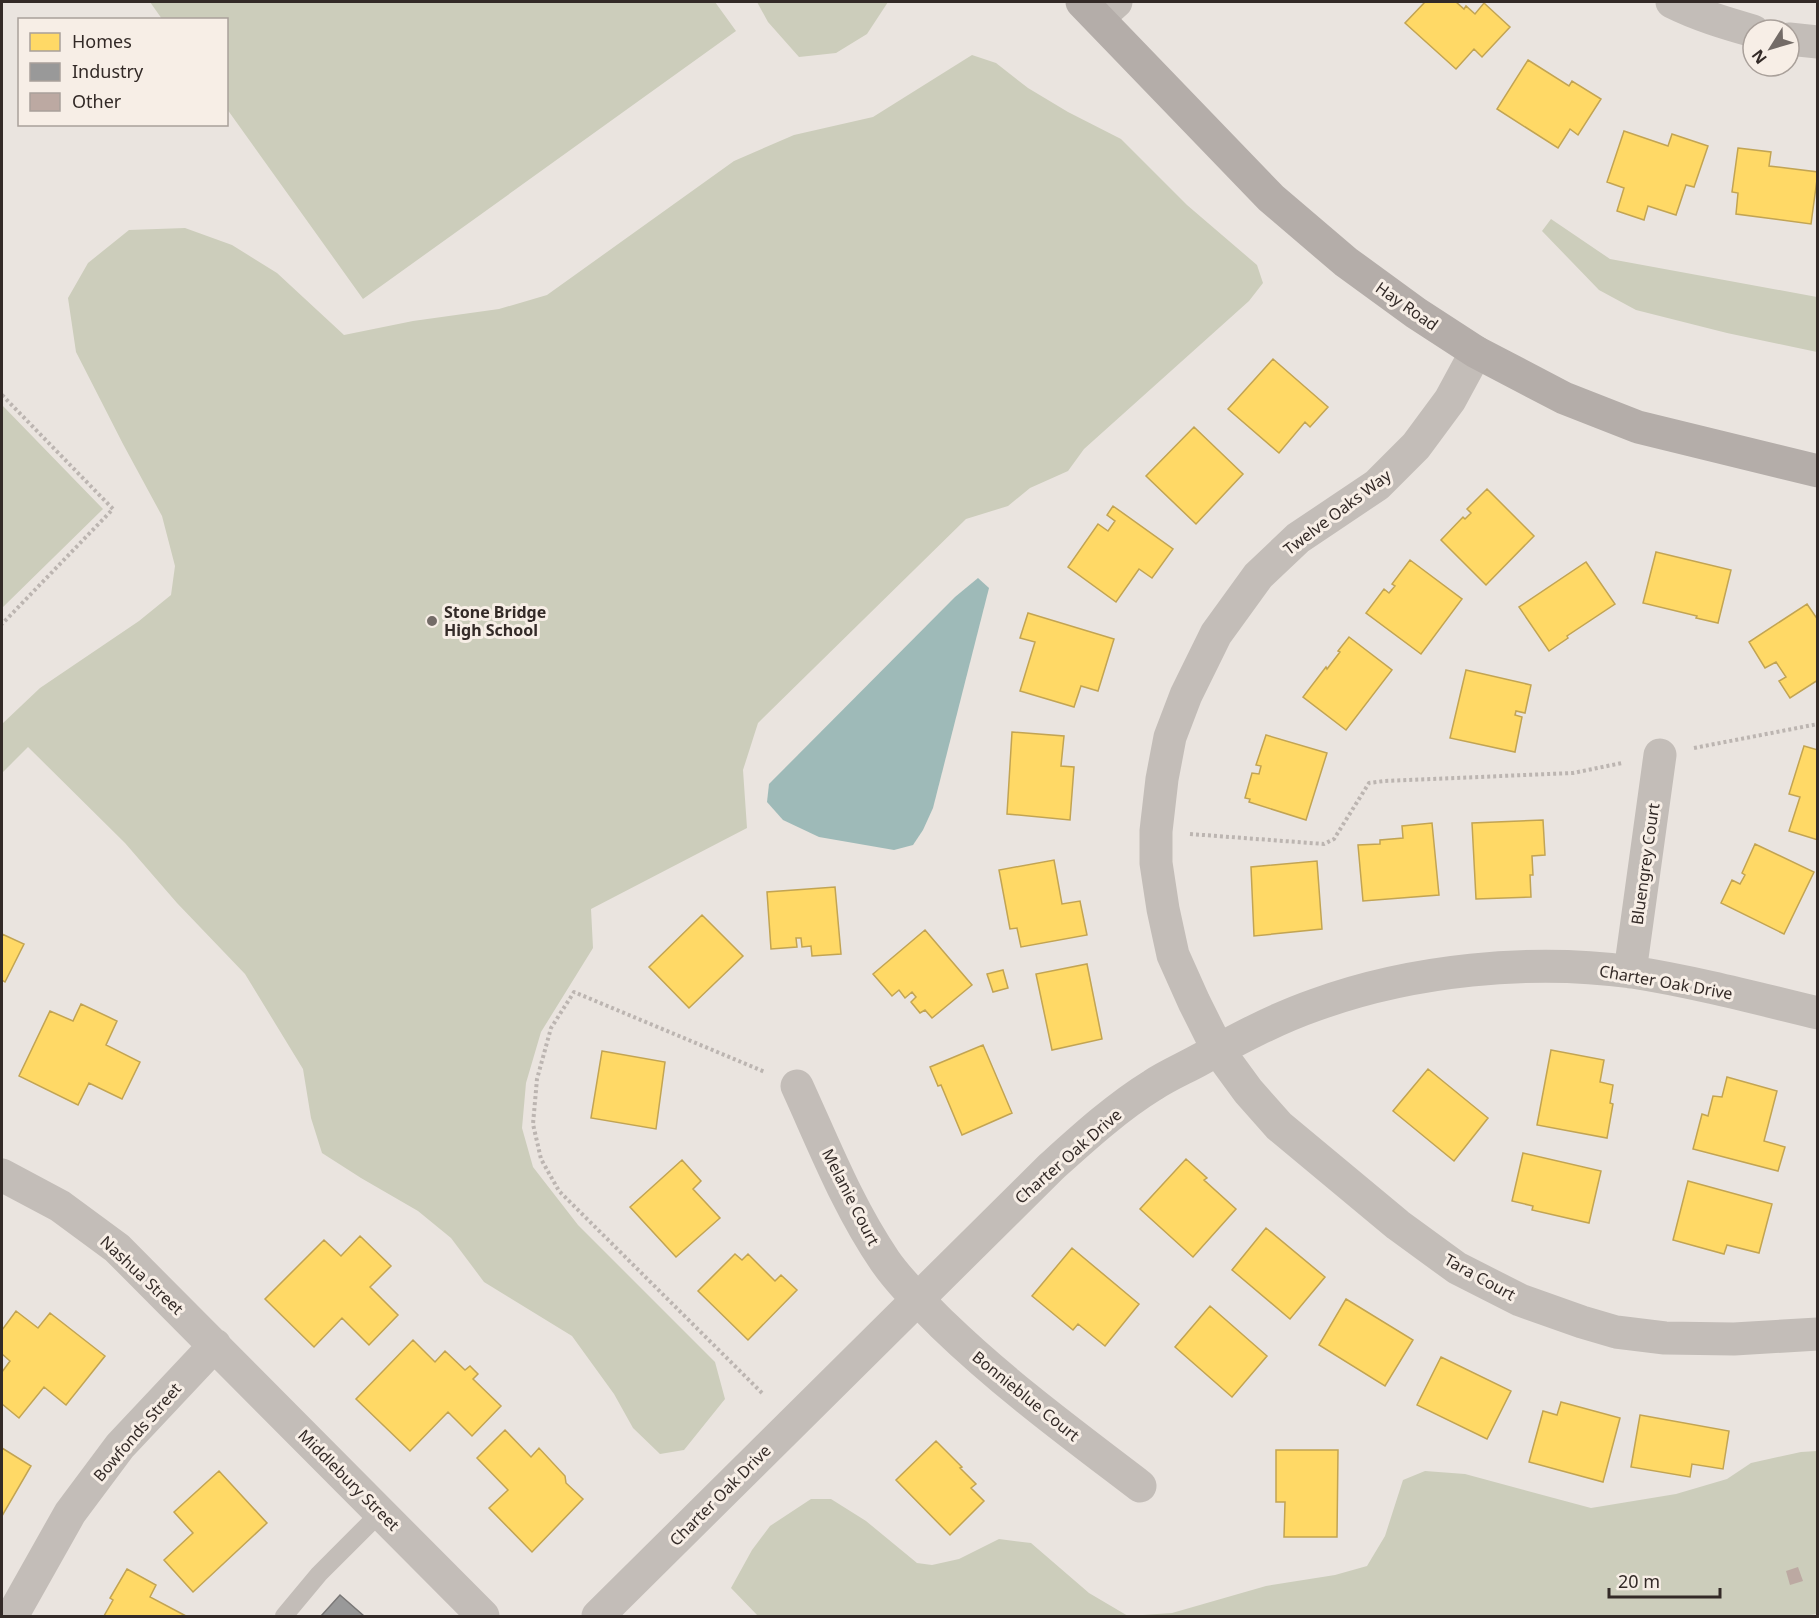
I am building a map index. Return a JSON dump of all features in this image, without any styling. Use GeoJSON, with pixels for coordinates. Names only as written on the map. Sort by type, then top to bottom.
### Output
{"type":"FeatureCollection","features":[{"type":"Feature","properties":{"kind":"street"},"geometry":{"type":"LineString","coordinates":[[1672,2],[1692,12],[1741,28]]}},
{"type":"Feature","properties":{"kind":"street","name":"Hay Road"},"geometry":{"type":"LineString","coordinates":[[1099,7],[1271,198],[1346,262],[1416,313],[1476,352],[1564,398],[1638,427],[1818,471]]}},
{"type":"Feature","properties":{"kind":"street"},"geometry":{"type":"LineString","coordinates":[[1801,40],[1818,42]]}},
{"type":"Feature","properties":{"kind":"street","name":"Twelve Oaks Way"},"geometry":{"type":"LineString","coordinates":[[1218,1050],[1173,956],[1163,909],[1156,863],[1156,831],[1170,737],[1186,695],[1216,634],[1258,576],[1298,538],[1377,485],[1416,446],[1450,400],[1476,352]]}},
{"type":"Feature","properties":{"kind":"street","name":"Bluengrey Court"},"geometry":{"type":"LineString","coordinates":[[1630,972],[1660,755]]}},
{"type":"Feature","properties":{"kind":"street","name":"Charter Oak Drive"},"geometry":{"type":"LineString","coordinates":[[598,1617],[1051,1167],[1091,1132],[1152,1085],[1267,1023],[1317,1004],[1367,989],[1420,978],[1525,967],[1630,972],[1699,984],[1818,1013]]}},
{"type":"Feature","properties":{"kind":"street","name":"Tara Court"},"geometry":{"type":"LineString","coordinates":[[1218,1050],[1248,1091],[1279,1126],[1398,1225],[1457,1268],[1520,1300],[1616,1332],[1665,1338],[1734,1339],[1818,1334]]}},
{"type":"Feature","properties":{"kind":"street","name":"Melanie Court"},"geometry":{"type":"LineString","coordinates":[[797,1086],[860,1222],[886,1263],[917,1300]]}},
{"type":"Feature","properties":{"kind":"street","name":"Nashua Street"},"geometry":{"type":"LineString","coordinates":[[2,1175],[60,1206],[117,1248],[215,1345]]}},
{"type":"Feature","properties":{"kind":"street","name":"Bonnieblue Court"},"geometry":{"type":"LineString","coordinates":[[917,1300],[1023,1397],[1140,1486]]}},
{"type":"Feature","properties":{"kind":"street","name":"Middlebury Street"},"geometry":{"type":"LineString","coordinates":[[215,1345],[483,1617]]}},
{"type":"Feature","properties":{"kind":"street","name":"Bowfonds Street"},"geometry":{"type":"LineString","coordinates":[[12,1617],[70,1513],[84,1494],[120,1446],[215,1345]]}},
{"type":"Feature","properties":{"kind":"lane"},"geometry":{"type":"LineString","coordinates":[[284,1617],[319,1574],[381,1512]]}},
{"type":"Feature","properties":{"kind":"path"},"geometry":{"type":"LineString","coordinates":[[2,395],[113,509],[2,624]]}},
{"type":"Feature","properties":{"kind":"path"},"geometry":{"type":"LineString","coordinates":[[1156,831],[1324,844],[1334,839],[1369,783],[1573,773],[1818,724]]}},
{"type":"Feature","properties":{"kind":"path"},"geometry":{"type":"LineString","coordinates":[[762,1393],[560,1191],[541,1159],[533,1124],[537,1079],[551,1028],[574,992],[797,1086]]}},
{"type":"Feature","properties":{"kind":"green space"},"geometry":{"type":"Polygon","coordinates":[[[150,2],[715,2],[736,31],[363,299],[228,110],[228,18],[161,18],[150,2]]]}},
{"type":"Feature","properties":{"kind":"green space"},"geometry":{"type":"Polygon","coordinates":[[[757,2],[888,2],[867,34],[836,53],[799,57],[768,22],[757,2]]]}},
{"type":"Feature","properties":{"kind":"green space","name":"Stone Bridge High School"},"geometry":{"type":"Polygon","coordinates":[[[972,55],[996,63],[1028,88],[1068,112],[1121,139],[1187,205],[1257,265],[1263,283],[1249,301],[1084,449],[1068,471],[1030,488],[1008,506],[966,519],[758,723],[743,770],[747,828],[591,909],[593,948],[541,1032],[526,1083],[522,1128],[533,1167],[578,1225],[715,1362],[725,1399],[684,1450],[660,1454],[633,1428],[614,1394],[572,1336],[484,1282],[451,1238],[418,1211],[322,1153],[311,1118],[303,1069],[245,974],[177,903],[125,843],[28,747],[2,773],[2,724],[40,688],[139,621],[171,595],[175,566],[162,516],[76,352],[68,298],[88,263],[129,230],[185,228],[232,245],[277,273],[344,335],[413,321],[499,309],[547,295],[734,161],[794,135],[873,117],[972,55]]]}},
{"type":"Feature","properties":{"kind":"green space"},"geometry":{"type":"Polygon","coordinates":[[[1551,219],[1610,259],[1817,297],[1817,352],[1727,333],[1636,310],[1599,290],[1542,231],[1551,219]]]}},
{"type":"Feature","properties":{"kind":"green space"},"geometry":{"type":"Polygon","coordinates":[[[2,405],[103,509],[2,608],[2,405]]]}},
{"type":"Feature","properties":{"kind":"green space"},"geometry":{"type":"Polygon","coordinates":[[[1817,1451],[1817,1614],[1803,1616],[1128,1616],[1172,1613],[1266,1586],[1335,1575],[1367,1566],[1385,1536],[1403,1480],[1425,1471],[1465,1474],[1591,1508],[1676,1494],[1727,1479],[1751,1463],[1801,1452],[1817,1451]]]}},
{"type":"Feature","properties":{"kind":"green space"},"geometry":{"type":"Polygon","coordinates":[[[811,1499],[831,1499],[866,1521],[917,1563],[932,1565],[959,1559],[999,1539],[1031,1543],[1089,1593],[1128,1616],[758,1616],[731,1588],[752,1550],[770,1526],[811,1499]]]}},
{"type":"Feature","properties":{"kind":"water"},"geometry":{"type":"Polygon","coordinates":[[[978,578],[989,588],[933,808],[913,845],[894,850],[819,837],[783,820],[767,802],[769,784],[955,597],[978,578]]]}},
{"type":"Feature","properties":{"kind":"building: Homes"},"geometry":{"type":"Polygon","coordinates":[[[1425,2],[1456,2],[1464,9],[1466,6],[1475,14],[1484,3],[1510,27],[1482,57],[1474,49],[1456,69],[1405,23],[1425,2]]]}},
{"type":"Feature","properties":{"kind":"building: Homes"},"geometry":{"type":"Polygon","coordinates":[[[1528,60],[1569,86],[1572,81],[1601,99],[1578,135],[1570,129],[1558,148],[1497,109],[1528,60]]]}},
{"type":"Feature","properties":{"kind":"building: Homes"},"geometry":{"type":"Polygon","coordinates":[[[1624,131],[1668,146],[1672,134],[1708,146],[1694,187],[1686,185],[1676,215],[1648,206],[1644,220],[1617,211],[1624,188],[1607,182],[1624,131]]]}},
{"type":"Feature","properties":{"kind":"building: Homes"},"geometry":{"type":"Polygon","coordinates":[[[1738,148],[1771,152],[1769,166],[1818,172],[1811,224],[1736,214],[1738,193],[1732,192],[1738,148]]]}},
{"type":"Feature","properties":{"kind":"building: Homes"},"geometry":{"type":"Polygon","coordinates":[[[1273,359],[1328,407],[1310,427],[1305,422],[1279,453],[1228,409],[1273,359]]]}},
{"type":"Feature","properties":{"kind":"building: Homes"},"geometry":{"type":"Polygon","coordinates":[[[1194,427],[1243,474],[1196,524],[1146,476],[1194,427]]]}},
{"type":"Feature","properties":{"kind":"building: Homes"},"geometry":{"type":"Polygon","coordinates":[[[1487,489],[1534,536],[1486,585],[1441,540],[1463,517],[1465,519],[1471,513],[1467,509],[1487,489]]]}},
{"type":"Feature","properties":{"kind":"building: Homes"},"geometry":{"type":"Polygon","coordinates":[[[1113,506],[1173,549],[1152,578],[1139,569],[1116,602],[1068,567],[1098,524],[1108,531],[1115,521],[1107,515],[1113,506]]]}},
{"type":"Feature","properties":{"kind":"building: Homes"},"geometry":{"type":"Polygon","coordinates":[[[1656,552],[1731,570],[1718,623],[1643,603],[1656,552]]]}},
{"type":"Feature","properties":{"kind":"building: Homes"},"geometry":{"type":"Polygon","coordinates":[[[1410,560],[1462,599],[1421,654],[1366,613],[1384,589],[1389,593],[1395,586],[1392,584],[1410,560]]]}},
{"type":"Feature","properties":{"kind":"building: Homes"},"geometry":{"type":"Polygon","coordinates":[[[1586,562],[1615,604],[1549,651],[1519,607],[1586,562]]]}},
{"type":"Feature","properties":{"kind":"building: Homes"},"geometry":{"type":"Polygon","coordinates":[[[1807,604],[1818,620],[1818,680],[1790,698],[1779,681],[1786,677],[1776,662],[1765,668],[1749,642],[1807,604]]]}},
{"type":"Feature","properties":{"kind":"building: Homes"},"geometry":{"type":"Polygon","coordinates":[[[1028,613],[1114,639],[1098,691],[1081,686],[1074,707],[1020,691],[1035,642],[1020,638],[1028,613]]]}},
{"type":"Feature","properties":{"kind":"building: Homes"},"geometry":{"type":"Polygon","coordinates":[[[1349,637],[1392,670],[1346,730],[1303,697],[1326,667],[1327,669],[1349,637]]]}},
{"type":"Feature","properties":{"kind":"building: Homes"},"geometry":{"type":"Polygon","coordinates":[[[1466,670],[1531,685],[1525,713],[1516,711],[1515,715],[1522,717],[1515,752],[1450,738],[1466,670]]]}},
{"type":"Feature","properties":{"kind":"building: Homes"},"geometry":{"type":"Polygon","coordinates":[[[1012,732],[1064,736],[1061,766],[1074,767],[1070,820],[1007,814],[1012,732]]]}},
{"type":"Feature","properties":{"kind":"building: Homes"},"geometry":{"type":"Polygon","coordinates":[[[1266,735],[1327,753],[1306,820],[1249,802],[1250,799],[1245,798],[1252,773],[1259,774],[1261,766],[1256,765],[1266,735]]]}},
{"type":"Feature","properties":{"kind":"building: Homes"},"geometry":{"type":"Polygon","coordinates":[[[1804,746],[1818,750],[1818,840],[1789,831],[1800,797],[1789,794],[1804,746]]]}},
{"type":"Feature","properties":{"kind":"building: Homes"},"geometry":{"type":"Polygon","coordinates":[[[1543,820],[1545,855],[1532,856],[1531,897],[1476,899],[1472,823],[1543,820]]]}},
{"type":"Feature","properties":{"kind":"building: Homes"},"geometry":{"type":"Polygon","coordinates":[[[1432,823],[1439,895],[1363,901],[1358,845],[1380,844],[1380,840],[1403,838],[1402,826],[1432,823]]]}},
{"type":"Feature","properties":{"kind":"building: Homes"},"geometry":{"type":"Polygon","coordinates":[[[1755,844],[1814,872],[1784,934],[1721,903],[1732,880],[1740,884],[1745,875],[1742,873],[1755,844]]]}},
{"type":"Feature","properties":{"kind":"building: Homes"},"geometry":{"type":"Polygon","coordinates":[[[1054,860],[1062,904],[1080,901],[1087,935],[1021,947],[1017,928],[1010,929],[999,870],[1054,860]]]}},
{"type":"Feature","properties":{"kind":"building: Homes"},"geometry":{"type":"Polygon","coordinates":[[[1317,861],[1322,929],[1254,936],[1251,867],[1317,861]]]}},
{"type":"Feature","properties":{"kind":"building: Homes"},"geometry":{"type":"Polygon","coordinates":[[[835,887],[841,954],[812,956],[811,946],[802,947],[801,938],[796,938],[797,947],[771,949],[767,892],[835,887]]]}},
{"type":"Feature","properties":{"kind":"building: Homes"},"geometry":{"type":"Polygon","coordinates":[[[702,915],[743,956],[689,1008],[649,967],[702,915]]]}},
{"type":"Feature","properties":{"kind":"building: Homes"},"geometry":{"type":"Polygon","coordinates":[[[925,930],[972,985],[932,1018],[925,1010],[920,1013],[911,1002],[916,997],[912,992],[905,998],[899,990],[892,996],[873,974],[925,930]]]}},
{"type":"Feature","properties":{"kind":"building: Homes"},"geometry":{"type":"Polygon","coordinates":[[[2,934],[24,944],[5,982],[2,980],[2,934]]]}},
{"type":"Feature","properties":{"kind":"building: Homes"},"geometry":{"type":"Polygon","coordinates":[[[1087,964],[1102,1039],[1052,1050],[1036,974],[1087,964]]]}},
{"type":"Feature","properties":{"kind":"building: Homes"},"geometry":{"type":"Polygon","coordinates":[[[1003,970],[1008,988],[993,992],[987,974],[1003,970]]]}},
{"type":"Feature","properties":{"kind":"building: Homes"},"geometry":{"type":"Polygon","coordinates":[[[81,1004],[117,1021],[106,1045],[140,1062],[122,1099],[89,1083],[78,1105],[19,1076],[50,1011],[73,1021],[81,1004]]]}},
{"type":"Feature","properties":{"kind":"building: Homes"},"geometry":{"type":"Polygon","coordinates":[[[983,1045],[1012,1113],[962,1135],[941,1085],[938,1086],[930,1067],[983,1045]]]}},
{"type":"Feature","properties":{"kind":"building: Homes"},"geometry":{"type":"Polygon","coordinates":[[[1551,1050],[1604,1060],[1600,1082],[1613,1085],[1610,1103],[1613,1104],[1607,1138],[1537,1125],[1551,1050]]]}},
{"type":"Feature","properties":{"kind":"building: Homes"},"geometry":{"type":"Polygon","coordinates":[[[602,1051],[665,1062],[656,1129],[591,1118],[602,1051]]]}},
{"type":"Feature","properties":{"kind":"building: Homes"},"geometry":{"type":"Polygon","coordinates":[[[1428,1069],[1488,1118],[1454,1161],[1393,1111],[1428,1069]]]}},
{"type":"Feature","properties":{"kind":"building: Homes"},"geometry":{"type":"Polygon","coordinates":[[[1727,1077],[1777,1091],[1764,1141],[1785,1147],[1778,1171],[1693,1149],[1702,1114],[1708,1116],[1713,1096],[1722,1097],[1727,1077]]]}},
{"type":"Feature","properties":{"kind":"building: Homes"},"geometry":{"type":"Polygon","coordinates":[[[1523,1153],[1601,1171],[1589,1223],[1532,1210],[1533,1206],[1512,1201],[1523,1153]]]}},
{"type":"Feature","properties":{"kind":"building: Homes"},"geometry":{"type":"Polygon","coordinates":[[[1186,1159],[1207,1178],[1204,1180],[1236,1209],[1193,1257],[1140,1209],[1186,1159]]]}},
{"type":"Feature","properties":{"kind":"building: Homes"},"geometry":{"type":"Polygon","coordinates":[[[682,1160],[701,1181],[693,1189],[720,1218],[676,1257],[630,1207],[682,1160]]]}},
{"type":"Feature","properties":{"kind":"building: Homes"},"geometry":{"type":"Polygon","coordinates":[[[1688,1181],[1772,1204],[1759,1253],[1727,1245],[1724,1254],[1673,1240],[1688,1181]]]}},
{"type":"Feature","properties":{"kind":"building: Homes"},"geometry":{"type":"Polygon","coordinates":[[[1266,1228],[1325,1277],[1290,1319],[1232,1270],[1266,1228]]]}},
{"type":"Feature","properties":{"kind":"building: Homes"},"geometry":{"type":"Polygon","coordinates":[[[360,1236],[391,1266],[370,1287],[398,1315],[369,1345],[342,1318],[314,1347],[265,1299],[324,1240],[341,1256],[360,1236]]]}},
{"type":"Feature","properties":{"kind":"building: Homes"},"geometry":{"type":"Polygon","coordinates":[[[1072,1248],[1139,1304],[1105,1346],[1078,1324],[1073,1330],[1032,1296],[1072,1248]]]}},
{"type":"Feature","properties":{"kind":"building: Homes"},"geometry":{"type":"Polygon","coordinates":[[[735,1254],[742,1260],[748,1254],[775,1281],[781,1275],[797,1290],[748,1340],[698,1291],[735,1254]]]}},
{"type":"Feature","properties":{"kind":"building: Homes"},"geometry":{"type":"Polygon","coordinates":[[[1346,1299],[1413,1340],[1385,1386],[1319,1345],[1346,1299]]]}},
{"type":"Feature","properties":{"kind":"building: Homes"},"geometry":{"type":"Polygon","coordinates":[[[1210,1306],[1267,1356],[1232,1397],[1175,1347],[1210,1306]]]}},
{"type":"Feature","properties":{"kind":"building: Homes"},"geometry":{"type":"Polygon","coordinates":[[[16,1311],[38,1328],[50,1313],[105,1356],[66,1405],[44,1387],[19,1418],[2,1404],[2,1372],[10,1361],[2,1354],[2,1330],[16,1311]]]}},
{"type":"Feature","properties":{"kind":"building: Homes"},"geometry":{"type":"Polygon","coordinates":[[[413,1340],[435,1362],[445,1351],[465,1370],[470,1366],[478,1374],[473,1379],[501,1406],[472,1436],[448,1412],[410,1451],[356,1399],[413,1340]]]}},
{"type":"Feature","properties":{"kind":"building: Homes"},"geometry":{"type":"Polygon","coordinates":[[[1441,1357],[1511,1391],[1487,1439],[1417,1405],[1441,1357]]]}},
{"type":"Feature","properties":{"kind":"building: Homes"},"geometry":{"type":"Polygon","coordinates":[[[1561,1402],[1620,1418],[1603,1482],[1529,1462],[1543,1411],[1557,1415],[1561,1402]]]}},
{"type":"Feature","properties":{"kind":"building: Homes"},"geometry":{"type":"Polygon","coordinates":[[[1640,1415],[1729,1431],[1723,1469],[1692,1464],[1690,1477],[1631,1467],[1640,1415]]]}},
{"type":"Feature","properties":{"kind":"building: Homes"},"geometry":{"type":"Polygon","coordinates":[[[505,1430],[531,1457],[539,1448],[565,1476],[566,1483],[583,1499],[532,1552],[489,1508],[508,1490],[477,1458],[505,1430]]]}},
{"type":"Feature","properties":{"kind":"building: Homes"},"geometry":{"type":"Polygon","coordinates":[[[936,1441],[976,1484],[971,1488],[984,1501],[950,1535],[896,1480],[936,1441]]]}},
{"type":"Feature","properties":{"kind":"building: Homes"},"geometry":{"type":"Polygon","coordinates":[[[2,1448],[31,1466],[2,1516],[2,1448]]]}},
{"type":"Feature","properties":{"kind":"building: Homes"},"geometry":{"type":"Polygon","coordinates":[[[1276,1450],[1338,1450],[1337,1537],[1284,1537],[1285,1502],[1276,1502],[1276,1450]]]}},
{"type":"Feature","properties":{"kind":"building: Homes"},"geometry":{"type":"Polygon","coordinates":[[[219,1471],[267,1523],[193,1592],[164,1560],[193,1533],[174,1512],[219,1471]]]}},
{"type":"Feature","properties":{"kind":"building: Homes"},"geometry":{"type":"Polygon","coordinates":[[[127,1569],[156,1585],[150,1597],[186,1616],[104,1616],[113,1600],[110,1598],[127,1569]]]}},
{"type":"Feature","properties":{"kind":"building: Industry"},"geometry":{"type":"Polygon","coordinates":[[[340,1595],[364,1616],[321,1616],[340,1595]]]}},
{"type":"Feature","properties":{"kind":"building: Other"},"geometry":{"type":"Polygon","coordinates":[[[1798,1567],[1803,1581],[1790,1585],[1786,1571],[1798,1567]]]}},
{"type":"Feature","properties":{"kind":"place","name":"Stone Bridge High School"},"geometry":{"type":"Point","coordinates":[432,621]}}]}
